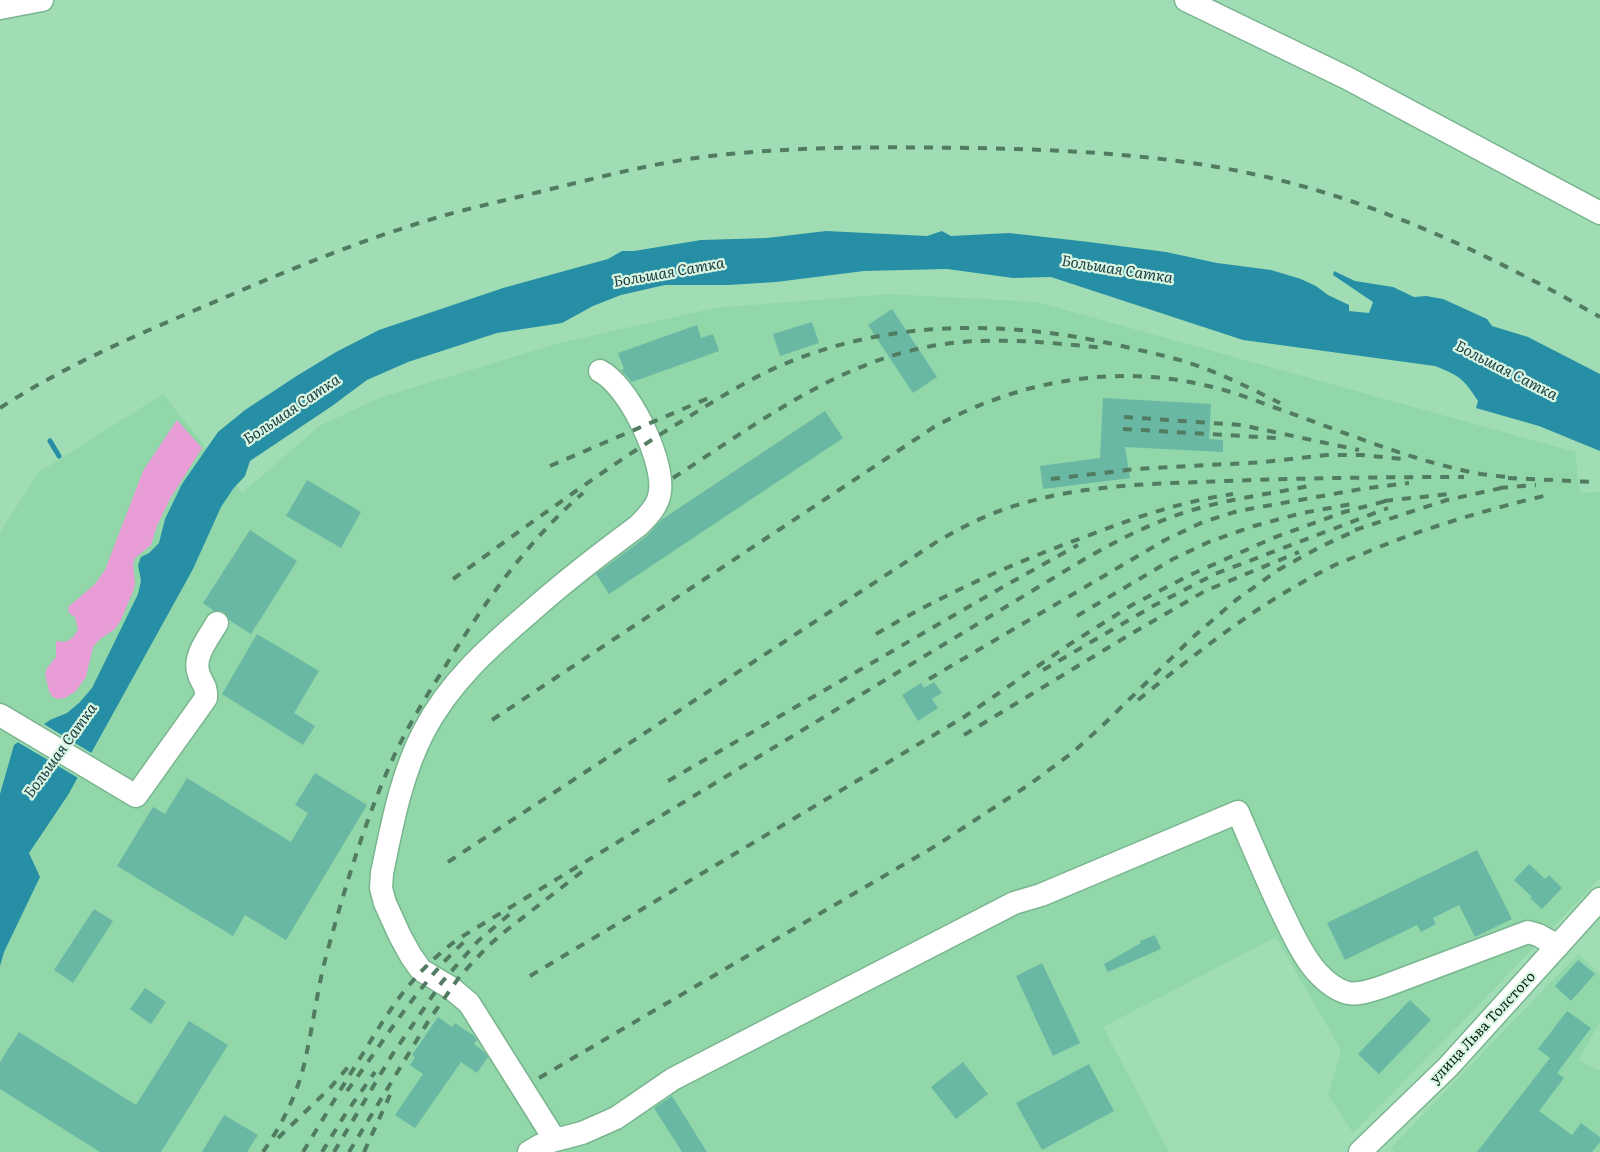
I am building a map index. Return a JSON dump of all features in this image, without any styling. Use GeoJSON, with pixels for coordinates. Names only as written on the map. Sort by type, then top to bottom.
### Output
{"type":"FeatureCollection","features":[{"type":"Feature","properties":{"kind":"street"},"geometry":{"type":"LineString","coordinates":[[0,8],[42,0]]}},
{"type":"Feature","properties":{"kind":"street"},"geometry":{"type":"LineString","coordinates":[[1186,0],[1347,78],[1600,213]]}},
{"type":"Feature","properties":{"kind":"street"},"geometry":{"type":"LineString","coordinates":[[555,1140],[469,1003],[451,988],[421,970],[411,956],[392,919],[381,888],[386,855],[404,780],[423,732],[444,697],[466,670],[496,641],[572,575],[638,526],[648,516],[658,500],[660,482],[658,468],[643,426],[620,387],[607,374],[600,371]]}},
{"type":"Feature","properties":{"kind":"street"},"geometry":{"type":"LineString","coordinates":[[9,719],[136,796],[206,698],[207,689],[198,673],[197,663],[199,655],[217,623]]}},
{"type":"Feature","properties":{"kind":"street"},"geometry":{"type":"LineString","coordinates":[[529,1152],[541,1145],[582,1133],[616,1118],[673,1079],[1014,903],[1041,896],[1238,812],[1280,909],[1302,951],[1316,971],[1328,983],[1339,989],[1349,993],[1363,992],[1382,987],[1528,932],[1538,935],[1558,946]]}},
{"type":"Feature","properties":{"kind":"street","name":"улица Льва Толстого"},"geometry":{"type":"LineString","coordinates":[[1360,1152],[1448,1066],[1600,898]]}},
{"type":"Feature","properties":{"kind":"shaded area"},"geometry":{"type":"Polygon","coordinates":[[[890,294],[1037,302],[1575,452],[1580,493],[1600,492],[1600,878],[1454,1031],[1353,1133],[1328,1095],[1341,1050],[1276,937],[1103,1027],[1169,1152],[0,1152],[0,532],[39,472],[163,394],[242,493],[321,425],[379,398],[556,344],[714,308],[890,294]]]}},
{"type":"Feature","properties":{"kind":"shaded area"},"geometry":{"type":"Polygon","coordinates":[[[177,420],[202,448],[170,499],[157,526],[151,545],[135,558],[133,565],[134,589],[121,620],[115,629],[99,640],[93,647],[86,677],[76,691],[65,698],[57,699],[49,691],[45,674],[47,668],[56,657],[56,641],[64,642],[69,640],[78,630],[75,617],[69,613],[68,607],[95,584],[105,570],[143,471],[177,420]]]}},
{"type":"Feature","properties":{"kind":"shaded area"},"geometry":{"type":"Polygon","coordinates":[[[1578,954],[1600,975],[1600,1022],[1578,1060],[1600,1071],[1600,1152],[1394,1152],[1391,1148],[1578,954]]]}},
{"type":"Feature","properties":{"kind":"water","name":"Большая Сатка"},"geometry":{"type":"Polygon","coordinates":[[[826,231],[927,236],[942,231],[951,236],[1009,233],[1166,252],[1217,263],[1271,270],[1301,279],[1349,305],[1349,311],[1369,313],[1373,302],[1333,275],[1334,271],[1355,281],[1393,287],[1414,297],[1426,296],[1443,299],[1487,319],[1492,326],[1528,337],[1600,374],[1600,451],[1539,426],[1476,408],[1478,401],[1464,382],[1456,375],[1435,366],[1243,340],[1051,277],[1013,278],[947,269],[864,271],[776,282],[729,285],[665,285],[621,295],[593,306],[562,323],[497,333],[408,362],[367,380],[250,461],[245,476],[233,489],[221,507],[193,569],[68,795],[29,853],[40,877],[4,952],[0,966],[0,794],[14,745],[50,720],[67,713],[92,688],[138,594],[141,581],[138,565],[141,557],[149,553],[159,543],[165,519],[182,484],[218,432],[245,410],[295,377],[336,352],[379,330],[503,288],[608,259],[622,251],[634,251],[701,240],[767,238],[826,231]]]}},
{"type":"Feature","properties":{"kind":"pier"},"geometry":{"type":"Polygon","coordinates":[[[42,723],[93,754],[80,779],[16,741],[42,723]]]}},
{"type":"Feature","properties":{"kind":"building"},"geometry":{"type":"Polygon","coordinates":[[[892,309],[937,377],[913,393],[868,325],[892,309]]]}},
{"type":"Feature","properties":{"kind":"building"},"geometry":{"type":"Polygon","coordinates":[[[812,322],[819,343],[780,356],[773,334],[812,322]]]}},
{"type":"Feature","properties":{"kind":"building"},"geometry":{"type":"Polygon","coordinates":[[[697,325],[701,338],[713,334],[719,351],[632,382],[621,370],[624,369],[618,353],[697,325]]]}},
{"type":"Feature","properties":{"kind":"building"},"geometry":{"type":"Polygon","coordinates":[[[1103,398],[1211,404],[1209,439],[1223,440],[1223,452],[1125,447],[1130,478],[1043,489],[1040,466],[1100,458],[1103,398]]]}},
{"type":"Feature","properties":{"kind":"building"},"geometry":{"type":"Polygon","coordinates":[[[825,411],[843,438],[609,594],[596,574],[646,537],[661,520],[825,411]]]}},
{"type":"Feature","properties":{"kind":"building"},"geometry":{"type":"Polygon","coordinates":[[[307,480],[361,512],[341,548],[286,516],[307,480]]]}},
{"type":"Feature","properties":{"kind":"building"},"geometry":{"type":"Polygon","coordinates":[[[250,530],[297,561],[251,634],[229,620],[224,612],[214,611],[203,603],[250,530]]]}},
{"type":"Feature","properties":{"kind":"building"},"geometry":{"type":"Polygon","coordinates":[[[257,634],[319,671],[294,713],[315,726],[303,745],[222,694],[257,634]]]}},
{"type":"Feature","properties":{"kind":"building"},"geometry":{"type":"Polygon","coordinates":[[[934,682],[942,693],[932,699],[938,708],[918,721],[902,695],[921,683],[924,688],[934,682]]]}},
{"type":"Feature","properties":{"kind":"building"},"geometry":{"type":"Polygon","coordinates":[[[315,773],[367,805],[286,940],[245,915],[233,936],[117,866],[153,807],[165,814],[187,778],[291,842],[308,813],[295,805],[315,773]]]}},
{"type":"Feature","properties":{"kind":"building"},"geometry":{"type":"Polygon","coordinates":[[[1477,850],[1512,919],[1475,937],[1459,905],[1433,918],[1436,924],[1421,932],[1417,925],[1345,960],[1327,923],[1477,850]]]}},
{"type":"Feature","properties":{"kind":"building"},"geometry":{"type":"Polygon","coordinates":[[[1529,864],[1545,879],[1549,875],[1562,888],[1542,909],[1514,880],[1529,864]]]}},
{"type":"Feature","properties":{"kind":"building"},"geometry":{"type":"Polygon","coordinates":[[[94,909],[113,921],[73,983],[54,970],[94,909]]]}},
{"type":"Feature","properties":{"kind":"building"},"geometry":{"type":"Polygon","coordinates":[[[1155,935],[1161,949],[1108,972],[1104,964],[1141,943],[1140,941],[1155,935]]]}},
{"type":"Feature","properties":{"kind":"building"},"geometry":{"type":"Polygon","coordinates":[[[1578,960],[1595,974],[1571,1001],[1555,986],[1578,960]]]}},
{"type":"Feature","properties":{"kind":"building"},"geometry":{"type":"Polygon","coordinates":[[[1042,963],[1080,1043],[1053,1056],[1016,976],[1042,963]]]}},
{"type":"Feature","properties":{"kind":"building"},"geometry":{"type":"Polygon","coordinates":[[[145,988],[166,1002],[151,1024],[130,1009],[145,988]]]}},
{"type":"Feature","properties":{"kind":"building"},"geometry":{"type":"Polygon","coordinates":[[[1410,1000],[1431,1020],[1379,1074],[1358,1054],[1410,1000]]]}},
{"type":"Feature","properties":{"kind":"building"},"geometry":{"type":"Polygon","coordinates":[[[1567,1011],[1591,1028],[1557,1073],[1564,1078],[1539,1111],[1572,1135],[1581,1123],[1600,1137],[1600,1142],[1592,1152],[1477,1152],[1550,1058],[1538,1049],[1567,1011]]]}},
{"type":"Feature","properties":{"kind":"building"},"geometry":{"type":"Polygon","coordinates":[[[438,1017],[452,1027],[455,1023],[474,1036],[477,1040],[474,1044],[488,1057],[477,1073],[461,1062],[415,1128],[395,1115],[423,1074],[410,1065],[415,1057],[412,1055],[438,1017]]]}},
{"type":"Feature","properties":{"kind":"building"},"geometry":{"type":"Polygon","coordinates":[[[189,1021],[228,1045],[161,1152],[100,1152],[0,1089],[0,1062],[19,1032],[136,1105],[189,1021]]]}},
{"type":"Feature","properties":{"kind":"building"},"geometry":{"type":"Polygon","coordinates":[[[963,1062],[988,1094],[956,1119],[931,1087],[963,1062]]]}},
{"type":"Feature","properties":{"kind":"building"},"geometry":{"type":"Polygon","coordinates":[[[1089,1064],[1114,1111],[1042,1150],[1016,1103],[1089,1064]]]}},
{"type":"Feature","properties":{"kind":"building"},"geometry":{"type":"Polygon","coordinates":[[[672,1096],[707,1152],[682,1152],[654,1108],[672,1096]]]}},
{"type":"Feature","properties":{"kind":"building"},"geometry":{"type":"Polygon","coordinates":[[[224,1115],[258,1135],[247,1152],[202,1152],[224,1115]]]}},
{"type":"Feature","properties":{"kind":"waterway"},"geometry":{"type":"LineString","coordinates":[[50,441],[59,456]]}},
{"type":"Feature","properties":{"kind":"railway"},"geometry":{"type":"LineString","coordinates":[[0,408],[80,362],[135,336],[292,269],[391,232],[465,210],[590,179],[676,161],[784,150],[910,147],[1049,150],[1163,159],[1238,171],[1318,191],[1360,204],[1401,220],[1483,255],[1600,317]]}},
{"type":"Feature","properties":{"kind":"railway"},"geometry":{"type":"LineString","coordinates":[[453,579],[624,458],[731,391],[782,365],[824,350],[866,339],[909,332],[953,328],[996,328],[1083,338],[1174,358],[1231,379],[1280,403]]}},
{"type":"Feature","properties":{"kind":"railway"},"geometry":{"type":"LineString","coordinates":[[673,478],[792,401],[855,369],[888,357],[944,344],[990,341],[1036,342],[1104,348]]}},
{"type":"Feature","properties":{"kind":"railway"},"geometry":{"type":"LineString","coordinates":[[492,720],[934,427],[966,411],[999,398],[1033,388],[1067,381],[1102,377],[1137,376],[1173,379],[1234,393],[1371,443],[1442,465],[1472,472],[1515,478]]}},
{"type":"Feature","properties":{"kind":"railway"},"geometry":{"type":"LineString","coordinates":[[550,466],[711,397]]}},
{"type":"Feature","properties":{"kind":"railway"},"geometry":{"type":"LineString","coordinates":[[1124,417],[1241,425],[1359,450]]}},
{"type":"Feature","properties":{"kind":"railway"},"geometry":{"type":"LineString","coordinates":[[1123,429],[1276,438]]}},
{"type":"Feature","properties":{"kind":"railway"},"geometry":{"type":"LineString","coordinates":[[1051,479],[1136,469],[1265,462],[1326,455],[1362,455],[1403,459]]}},
{"type":"Feature","properties":{"kind":"railway"},"geometry":{"type":"LineString","coordinates":[[448,862],[938,541],[1002,510],[1057,495],[1113,487],[1286,479],[1464,477]]}},
{"type":"Feature","properties":{"kind":"railway"},"geometry":{"type":"LineString","coordinates":[[1508,478],[1593,482]]}},
{"type":"Feature","properties":{"kind":"railway"},"geometry":{"type":"LineString","coordinates":[[929,679],[1165,540],[1203,522],[1238,511],[1361,489],[1409,483]]}},
{"type":"Feature","properties":{"kind":"railway"},"geometry":{"type":"LineString","coordinates":[[303,1152],[391,1009],[427,966],[458,939],[1083,560],[1115,543],[1158,522],[1186,512],[1241,498],[1314,485]]}},
{"type":"Feature","properties":{"kind":"railway"},"geometry":{"type":"LineString","coordinates":[[1499,488],[1536,485]]}},
{"type":"Feature","properties":{"kind":"railway"},"geometry":{"type":"LineString","coordinates":[[1355,530],[1447,500],[1506,487]]}},
{"type":"Feature","properties":{"kind":"railway"},"geometry":{"type":"LineString","coordinates":[[263,1152],[284,1118],[295,1094],[306,1056],[325,962],[342,900],[374,803],[399,745],[430,691],[489,599],[543,532],[583,493]]}},
{"type":"Feature","properties":{"kind":"railway"},"geometry":{"type":"LineString","coordinates":[[876,634],[953,593],[1059,546],[1158,511],[1194,501],[1233,494]]}},
{"type":"Feature","properties":{"kind":"railway"},"geometry":{"type":"LineString","coordinates":[[1384,501],[1449,494]]}},
{"type":"Feature","properties":{"kind":"railway"},"geometry":{"type":"LineString","coordinates":[[1138,700],[1257,610],[1335,565],[1439,525],[1548,495]]}},
{"type":"Feature","properties":{"kind":"railway"},"geometry":{"type":"LineString","coordinates":[[530,976],[964,717],[1070,644],[1132,605],[1190,575],[1273,538],[1344,512],[1390,500]]}},
{"type":"Feature","properties":{"kind":"railway"},"geometry":{"type":"LineString","coordinates":[[1077,616],[1173,559],[1211,541],[1254,526],[1302,513],[1352,504]]}},
{"type":"Feature","properties":{"kind":"railway"},"geometry":{"type":"LineString","coordinates":[[1043,670],[1153,606],[1215,574],[1388,508]]}},
{"type":"Feature","properties":{"kind":"railway"},"geometry":{"type":"LineString","coordinates":[[539,1078],[937,845],[1030,784],[1072,753],[1193,637],[1236,600],[1278,570],[1322,546],[1361,528]]}},
{"type":"Feature","properties":{"kind":"railway"},"geometry":{"type":"LineString","coordinates":[[668,781],[1078,545]]}},
{"type":"Feature","properties":{"kind":"railway"},"geometry":{"type":"LineString","coordinates":[[964,735],[1205,591],[1299,552]]}},
{"type":"Feature","properties":{"kind":"railway"},"geometry":{"type":"LineString","coordinates":[[349,1152],[429,1020],[460,976],[488,946],[588,867]]}},
{"type":"Feature","properties":{"kind":"railway"},"geometry":{"type":"LineString","coordinates":[[334,1152],[392,1055],[442,982],[478,941],[511,913]]}},
{"type":"Feature","properties":{"kind":"railway"},"geometry":{"type":"LineString","coordinates":[[347,1091],[402,1013],[432,976],[464,942]]}},
{"type":"Feature","properties":{"kind":"railway"},"geometry":{"type":"LineString","coordinates":[[278,1138],[330,1088],[348,1067]]}},
{"type":"Feature","properties":{"kind":"railway"},"geometry":{"type":"LineString","coordinates":[[322,1152],[346,1113],[375,1072]]}},
{"type":"Feature","properties":{"kind":"railway"},"geometry":{"type":"LineString","coordinates":[[364,1152],[390,1095]]}}]}
